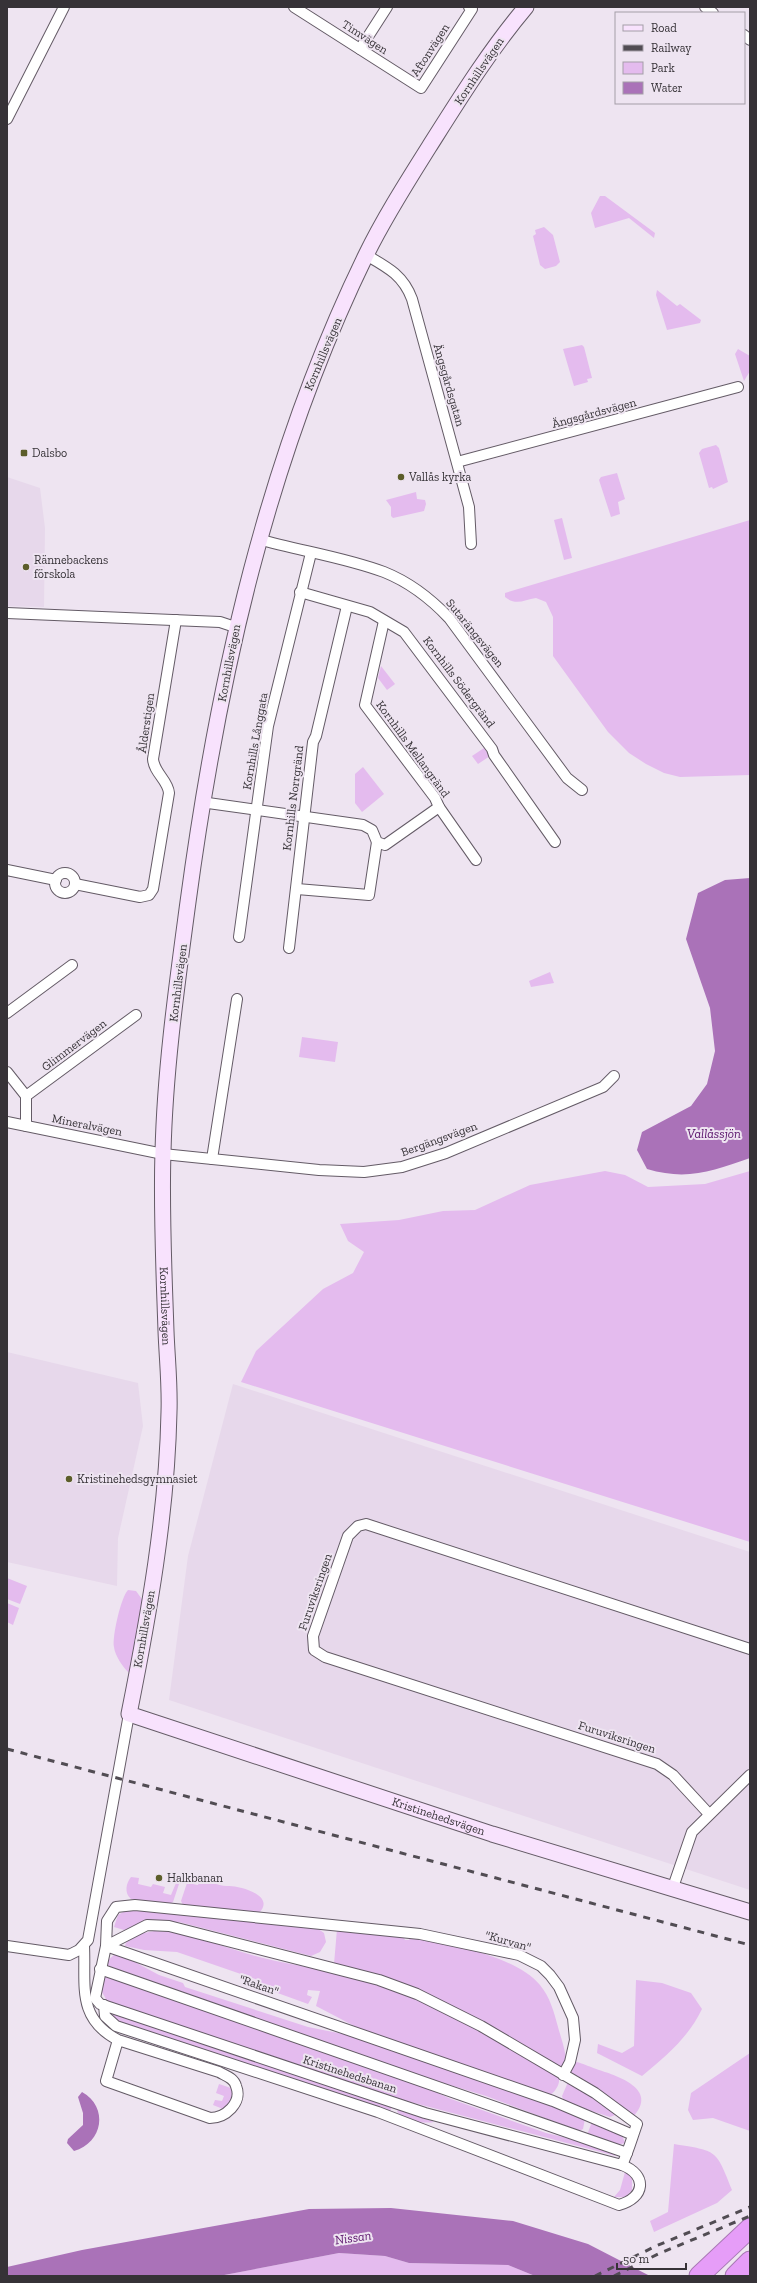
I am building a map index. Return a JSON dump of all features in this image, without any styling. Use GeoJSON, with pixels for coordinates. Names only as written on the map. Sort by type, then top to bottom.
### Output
{"type":"FeatureCollection","features":[{"type":"Feature","properties":{"kind":"highway"},"geometry":{"type":"LineString","coordinates":[[700,2276],[750,2228]]}},
{"type":"Feature","properties":{"kind":"highway"},"geometry":{"type":"LineString","coordinates":[[735,2276],[750,2261]]}},
{"type":"Feature","properties":{"kind":"street"},"geometry":{"type":"LineString","coordinates":[[7,119],[64,7]]}},
{"type":"Feature","properties":{"kind":"street","name":"Timvägen"},"geometry":{"type":"LineString","coordinates":[[294,7],[421,88]]}},
{"type":"Feature","properties":{"kind":"street"},"geometry":{"type":"LineString","coordinates":[[360,49],[387,7]]}},
{"type":"Feature","properties":{"kind":"street","name":"Aftonvägen"},"geometry":{"type":"LineString","coordinates":[[421,88],[472,9],[469,7]]}},
{"type":"Feature","properties":{"kind":"street","name":"Kornhillsvägen"},"geometry":{"type":"LineString","coordinates":[[118,2040],[106,2081],[210,2118],[218,2118],[231,2109],[238,2092],[236,2085],[231,2078],[219,2072],[118,2040],[105,2033],[96,2024],[86,2001],[84,1988],[84,1946],[88,1940],[129,1714],[160,1530],[165,1480],[169,1409],[163,1240],[163,1154],[177,990],[201,802],[235,627],[277,474],[312,377],[366,255],[392,208],[480,64],[526,7]]}},
{"type":"Feature","properties":{"kind":"street","name":"Ängsgårdsgatan"},"geometry":{"type":"LineString","coordinates":[[366,255],[398,274],[408,289],[469,507],[471,544]]}},
{"type":"Feature","properties":{"kind":"street","name":"Ängsgårdsvägen"},"geometry":{"type":"LineString","coordinates":[[457,462],[738,387]]}},
{"type":"Feature","properties":{"kind":"street","name":"Sutarängsvägen"},"geometry":{"type":"LineString","coordinates":[[258,539],[384,572],[420,592],[432,601],[449,618],[567,778],[582,790]]}},
{"type":"Feature","properties":{"kind":"street","name":"Kornhills Långgata"},"geometry":{"type":"LineString","coordinates":[[239,937],[268,726],[300,592],[311,553]]}},
{"type":"Feature","properties":{"kind":"street","name":"Kornhills Södergränd"},"geometry":{"type":"LineString","coordinates":[[300,592],[370,612],[404,632],[436,671],[492,748],[494,755],[555,842]]}},
{"type":"Feature","properties":{"kind":"street","name":"Kornhills Norrgränd"},"geometry":{"type":"LineString","coordinates":[[289,948],[297,888],[303,817],[313,742],[347,606]]}},
{"type":"Feature","properties":{"kind":"street"},"geometry":{"type":"LineString","coordinates":[[7,612],[220,622],[235,627]]}},
{"type":"Feature","properties":{"kind":"street","name":"Ålderstigen"},"geometry":{"type":"LineString","coordinates":[[7,870],[56,880],[57,888],[62,892],[71,891],[75,884],[140,897],[149,895],[154,889],[169,793],[168,786],[154,764],[153,759],[176,620]]}},
{"type":"Feature","properties":{"kind":"street","name":"Kornhills Mellangränd"},"geometry":{"type":"LineString","coordinates":[[384,620],[365,705],[435,798],[439,807],[476,860]]}},
{"type":"Feature","properties":{"kind":"street"},"geometry":{"type":"LineString","coordinates":[[201,802],[257,809],[368,827],[381,843]]}},
{"type":"Feature","properties":{"kind":"street"},"geometry":{"type":"LineString","coordinates":[[297,888],[369,895],[381,843],[439,807]]}},
{"type":"Feature","properties":{"kind":"street"},"geometry":{"type":"LineString","coordinates":[[7,1013],[72,964]]}},
{"type":"Feature","properties":{"kind":"street"},"geometry":{"type":"LineString","coordinates":[[212,1159],[237,999]]}},
{"type":"Feature","properties":{"kind":"street","name":"Glimmervägen"},"geometry":{"type":"LineString","coordinates":[[26,1096],[136,1015]]}},
{"type":"Feature","properties":{"kind":"street"},"geometry":{"type":"LineString","coordinates":[[7,1072],[26,1096],[26,1126]]}},
{"type":"Feature","properties":{"kind":"street","name":"Bergängsvägen"},"geometry":{"type":"LineString","coordinates":[[163,1154],[319,1170],[364,1172],[402,1166],[446,1153],[603,1087],[614,1076]]}},
{"type":"Feature","properties":{"kind":"street","name":"Mineralvägen"},"geometry":{"type":"LineString","coordinates":[[7,1122],[163,1154]]}},
{"type":"Feature","properties":{"kind":"street","name":"Furuviksringen"},"geometry":{"type":"LineString","coordinates":[[710,1814],[673,1775],[657,1764],[325,1657],[314,1650],[313,1636],[348,1536],[358,1526],[366,1524],[750,1649]]}},
{"type":"Feature","properties":{"kind":"street","name":"Kristinehedsvägen"},"geometry":{"type":"LineString","coordinates":[[129,1714],[484,1831],[672,1890],[750,1912]]}},
{"type":"Feature","properties":{"kind":"street"},"geometry":{"type":"LineString","coordinates":[[672,1890],[692,1832],[750,1775]]}},
{"type":"Feature","properties":{"kind":"street","name":"\"Kurvan\""},"geometry":{"type":"LineString","coordinates":[[106,1946],[107,1921],[116,1907],[124,1905],[420,1934],[519,1955],[540,1966],[559,1987],[573,2018],[575,2040],[570,2062],[563,2075]]}},
{"type":"Feature","properties":{"kind":"street"},"geometry":{"type":"LineString","coordinates":[[147,1925],[169,1926],[379,1980],[446,2007],[596,2093],[637,2124],[622,2165],[635,2172],[640,2181],[640,2187],[632,2200],[618,2205],[378,2112],[116,2026],[105,2016],[101,2003],[95,1998],[106,1946],[147,1925]]}},
{"type":"Feature","properties":{"kind":"street"},"geometry":{"type":"LineString","coordinates":[[7,1946],[69,1955],[84,1946]]}},
{"type":"Feature","properties":{"kind":"street","name":"\"Rakan\""},"geometry":{"type":"LineString","coordinates":[[106,1946],[553,2101],[633,2135]]}},
{"type":"Feature","properties":{"kind":"street"},"geometry":{"type":"LineString","coordinates":[[100,1969],[627,2153]]}},
{"type":"Feature","properties":{"kind":"street","name":"Kristinehedsbanan"},"geometry":{"type":"LineString","coordinates":[[86,2001],[101,2003],[425,2113],[622,2165]]}},
{"type":"Feature","properties":{"kind":"shaded area","name":"Rännebackens förskola"},"geometry":{"type":"Polygon","coordinates":[[[7,477],[40,488],[45,528],[44,607],[7,606],[7,477]]]}},
{"type":"Feature","properties":{"kind":"shaded area","name":"Kristinehedsgymnasiet"},"geometry":{"type":"Polygon","coordinates":[[[7,1352],[138,1383],[143,1426],[118,1538],[117,1586],[7,1562],[7,1352]]]}},
{"type":"Feature","properties":{"kind":"shaded area"},"geometry":{"type":"Polygon","coordinates":[[[233,1384],[750,1552],[750,1890],[169,1700],[188,1556],[233,1384]]]}},
{"type":"Feature","properties":{"kind":"green space"},"geometry":{"type":"Polygon","coordinates":[[[600,196],[605,196],[655,233],[654,238],[629,218],[595,228],[591,213],[600,196]]]}},
{"type":"Feature","properties":{"kind":"green space"},"geometry":{"type":"Polygon","coordinates":[[[544,227],[553,235],[560,262],[556,266],[545,269],[540,265],[533,236],[536,234],[535,230],[544,227]]]}},
{"type":"Feature","properties":{"kind":"green space"},"geometry":{"type":"Polygon","coordinates":[[[657,290],[677,306],[680,304],[701,320],[700,323],[667,330],[656,295],[657,290]]]}},
{"type":"Feature","properties":{"kind":"green space"},"geometry":{"type":"Polygon","coordinates":[[[582,345],[584,347],[592,378],[587,379],[588,382],[574,386],[563,349],[582,345]]]}},
{"type":"Feature","properties":{"kind":"green space"},"geometry":{"type":"Polygon","coordinates":[[[738,349],[750,356],[750,371],[744,381],[735,354],[738,349]]]}},
{"type":"Feature","properties":{"kind":"green space"},"geometry":{"type":"Polygon","coordinates":[[[716,445],[719,448],[728,482],[713,489],[712,487],[709,488],[699,453],[702,449],[716,445]]]}},
{"type":"Feature","properties":{"kind":"green space"},"geometry":{"type":"Polygon","coordinates":[[[617,473],[625,499],[618,502],[620,514],[611,517],[599,480],[601,477],[617,473]]]}},
{"type":"Feature","properties":{"kind":"green space"},"geometry":{"type":"Polygon","coordinates":[[[416,492],[417,499],[425,500],[426,504],[424,511],[393,518],[391,516],[391,507],[386,500],[416,492]]]}},
{"type":"Feature","properties":{"kind":"green space"},"geometry":{"type":"Polygon","coordinates":[[[562,518],[572,558],[564,560],[554,520],[562,518]]]}},
{"type":"Feature","properties":{"kind":"green space"},"geometry":{"type":"Polygon","coordinates":[[[750,520],[750,775],[680,777],[664,773],[629,753],[608,732],[553,656],[553,617],[546,602],[536,598],[516,602],[505,597],[505,593],[750,520]]]}},
{"type":"Feature","properties":{"kind":"green space"},"geometry":{"type":"Polygon","coordinates":[[[381,666],[395,684],[387,690],[378,678],[381,666]]]}},
{"type":"Feature","properties":{"kind":"green space"},"geometry":{"type":"Polygon","coordinates":[[[484,748],[490,756],[478,764],[472,756],[484,748]]]}},
{"type":"Feature","properties":{"kind":"green space"},"geometry":{"type":"Polygon","coordinates":[[[363,767],[384,794],[362,812],[355,803],[355,774],[363,767]]]}},
{"type":"Feature","properties":{"kind":"green space"},"geometry":{"type":"Polygon","coordinates":[[[550,972],[554,983],[531,987],[529,981],[550,972]]]}},
{"type":"Feature","properties":{"kind":"green space"},"geometry":{"type":"Polygon","coordinates":[[[302,1037],[338,1042],[335,1062],[299,1057],[302,1037]]]}},
{"type":"Feature","properties":{"kind":"green space"},"geometry":{"type":"Polygon","coordinates":[[[605,1171],[625,1175],[648,1187],[705,1184],[750,1171],[750,1542],[241,1382],[256,1351],[323,1289],[353,1273],[364,1252],[348,1241],[340,1224],[399,1220],[443,1211],[475,1210],[530,1185],[605,1171]]]}},
{"type":"Feature","properties":{"kind":"green space"},"geometry":{"type":"Polygon","coordinates":[[[7,1578],[27,1586],[20,1604],[7,1599],[7,1578]]]}},
{"type":"Feature","properties":{"kind":"green space"},"geometry":{"type":"Polygon","coordinates":[[[128,1590],[136,1591],[144,1602],[129,1673],[118,1658],[114,1642],[120,1608],[128,1590]]]}},
{"type":"Feature","properties":{"kind":"green space"},"geometry":{"type":"Polygon","coordinates":[[[7,1603],[19,1608],[13,1625],[7,1622],[7,1603]]]}},
{"type":"Feature","properties":{"kind":"green space"},"geometry":{"type":"Polygon","coordinates":[[[131,1877],[139,1878],[138,1884],[151,1887],[153,1884],[165,1887],[163,1893],[171,1895],[176,1883],[179,1884],[173,1902],[169,1904],[131,1899],[127,1894],[126,1888],[131,1877]]]}},
{"type":"Feature","properties":{"kind":"green space"},"geometry":{"type":"Polygon","coordinates":[[[200,1878],[221,1885],[239,1887],[254,1892],[263,1901],[263,1907],[259,1913],[183,1905],[181,1901],[187,1883],[198,1885],[200,1878]]]}},
{"type":"Feature","properties":{"kind":"green space"},"geometry":{"type":"Polygon","coordinates":[[[130,1908],[317,1928],[324,1933],[326,1942],[320,1952],[311,1956],[179,1922],[154,1922],[124,1930],[114,1927],[118,1915],[130,1908]]]}},
{"type":"Feature","properties":{"kind":"green space"},"geometry":{"type":"Polygon","coordinates":[[[337,1929],[403,1936],[405,1940],[409,1940],[410,1937],[442,1943],[480,1952],[498,1958],[514,1966],[529,1975],[540,1985],[546,1995],[555,2016],[566,2062],[561,2068],[462,2011],[430,1995],[334,1964],[337,1929]]]}},
{"type":"Feature","properties":{"kind":"green space"},"geometry":{"type":"Polygon","coordinates":[[[154,1931],[193,1937],[259,1957],[339,1973],[386,1986],[431,2005],[496,2040],[559,2078],[558,2086],[549,2096],[360,2029],[316,2006],[320,1991],[308,1990],[307,1995],[312,1997],[308,2004],[261,1987],[261,1984],[257,1983],[258,1980],[177,1952],[144,1950],[125,1946],[129,1939],[154,1931]]]}},
{"type":"Feature","properties":{"kind":"green space"},"geometry":{"type":"Polygon","coordinates":[[[120,1954],[159,1975],[183,1983],[185,1987],[308,2027],[358,2037],[581,2116],[585,2119],[583,2129],[579,2131],[486,2096],[414,2074],[109,1967],[106,1962],[114,1955],[120,1954]]]}},
{"type":"Feature","properties":{"kind":"green space"},"geometry":{"type":"Polygon","coordinates":[[[103,1976],[108,1976],[416,2083],[451,2099],[546,2133],[581,2141],[612,2152],[616,2156],[384,2095],[107,2001],[102,1992],[103,1976]]]}},
{"type":"Feature","properties":{"kind":"green space"},"geometry":{"type":"Polygon","coordinates":[[[636,1980],[662,1983],[691,1993],[702,2009],[690,2029],[676,2046],[642,2076],[597,2053],[598,2044],[622,2053],[634,2046],[636,1980]]]}},
{"type":"Feature","properties":{"kind":"green space"},"geometry":{"type":"Polygon","coordinates":[[[111,2013],[392,2106],[390,2112],[125,2025],[116,2021],[111,2013]]]}},
{"type":"Feature","properties":{"kind":"green space"},"geometry":{"type":"Polygon","coordinates":[[[750,2053],[750,2131],[713,2118],[693,2120],[688,2110],[691,2093],[750,2053]]]}},
{"type":"Feature","properties":{"kind":"green space"},"geometry":{"type":"Polygon","coordinates":[[[576,2062],[616,2076],[633,2085],[641,2098],[640,2107],[634,2116],[569,2073],[576,2062]]]}},
{"type":"Feature","properties":{"kind":"green space"},"geometry":{"type":"Polygon","coordinates":[[[568,2082],[605,2105],[615,2115],[610,2117],[564,2102],[562,2096],[568,2082]]]}},
{"type":"Feature","properties":{"kind":"green space"},"geometry":{"type":"Polygon","coordinates":[[[219,2084],[231,2088],[233,2095],[232,2100],[223,2109],[213,2105],[215,2100],[222,2101],[224,2096],[216,2093],[219,2084]]]}},
{"type":"Feature","properties":{"kind":"green space"},"geometry":{"type":"Polygon","coordinates":[[[399,2109],[434,2122],[425,2123],[408,2119],[399,2114],[397,2111],[399,2109]]]}},
{"type":"Feature","properties":{"kind":"green space"},"geometry":{"type":"Polygon","coordinates":[[[593,2119],[622,2135],[625,2143],[617,2145],[587,2135],[593,2119]]]}},
{"type":"Feature","properties":{"kind":"green space"},"geometry":{"type":"Polygon","coordinates":[[[674,2144],[699,2148],[713,2154],[722,2166],[732,2190],[717,2203],[654,2232],[650,2221],[668,2212],[674,2144]]]}},
{"type":"Feature","properties":{"kind":"green space"},"geometry":{"type":"Polygon","coordinates":[[[625,2172],[632,2177],[632,2190],[626,2197],[614,2197],[620,2190],[625,2172]]]}},
{"type":"Feature","properties":{"kind":"green space"},"geometry":{"type":"Polygon","coordinates":[[[339,2253],[385,2256],[409,2263],[508,2265],[535,2276],[219,2276],[339,2253]]]}},
{"type":"Feature","properties":{"kind":"water","name":"Vallåssjön"},"geometry":{"type":"Polygon","coordinates":[[[750,878],[750,1158],[700,1173],[661,1173],[647,1169],[637,1150],[642,1132],[691,1106],[707,1084],[715,1051],[710,1008],[686,939],[698,893],[725,880],[750,878]]]}},
{"type":"Feature","properties":{"kind":"water"},"geometry":{"type":"Polygon","coordinates":[[[82,2092],[91,2099],[96,2106],[99,2115],[99,2124],[91,2141],[84,2147],[74,2151],[67,2143],[68,2139],[83,2125],[83,2113],[78,2097],[82,2092]]]}},
{"type":"Feature","properties":{"kind":"water","name":"Nissan"},"geometry":{"type":"Polygon","coordinates":[[[391,2208],[513,2221],[588,2244],[650,2276],[535,2276],[508,2265],[409,2263],[385,2256],[339,2253],[219,2276],[7,2276],[7,2267],[82,2250],[309,2209],[391,2208]]]}},
{"type":"Feature","properties":{"kind":"railway"},"geometry":{"type":"LineString","coordinates":[[7,1749],[750,1945]]}},
{"type":"Feature","properties":{"kind":"railway"},"geometry":{"type":"LineString","coordinates":[[595,2276],[656,2246],[750,2207]]}},
{"type":"Feature","properties":{"kind":"railway"},"geometry":{"type":"LineString","coordinates":[[614,2276],[658,2254],[750,2216]]}},
{"type":"Feature","properties":{"kind":"place","name":"Dalsbo"},"geometry":{"type":"Point","coordinates":[24,453]}},
{"type":"Feature","properties":{"kind":"place","name":"Vallås kyrka"},"geometry":{"type":"Point","coordinates":[401,477]}},
{"type":"Feature","properties":{"kind":"place","name":"Rännebackens förskola"},"geometry":{"type":"Point","coordinates":[26,567]}},
{"type":"Feature","properties":{"kind":"place","name":"Kristinehedsgymnasiet"},"geometry":{"type":"Point","coordinates":[69,1479]}},
{"type":"Feature","properties":{"kind":"place","name":"Halkbanan"},"geometry":{"type":"Point","coordinates":[159,1878]}}]}
